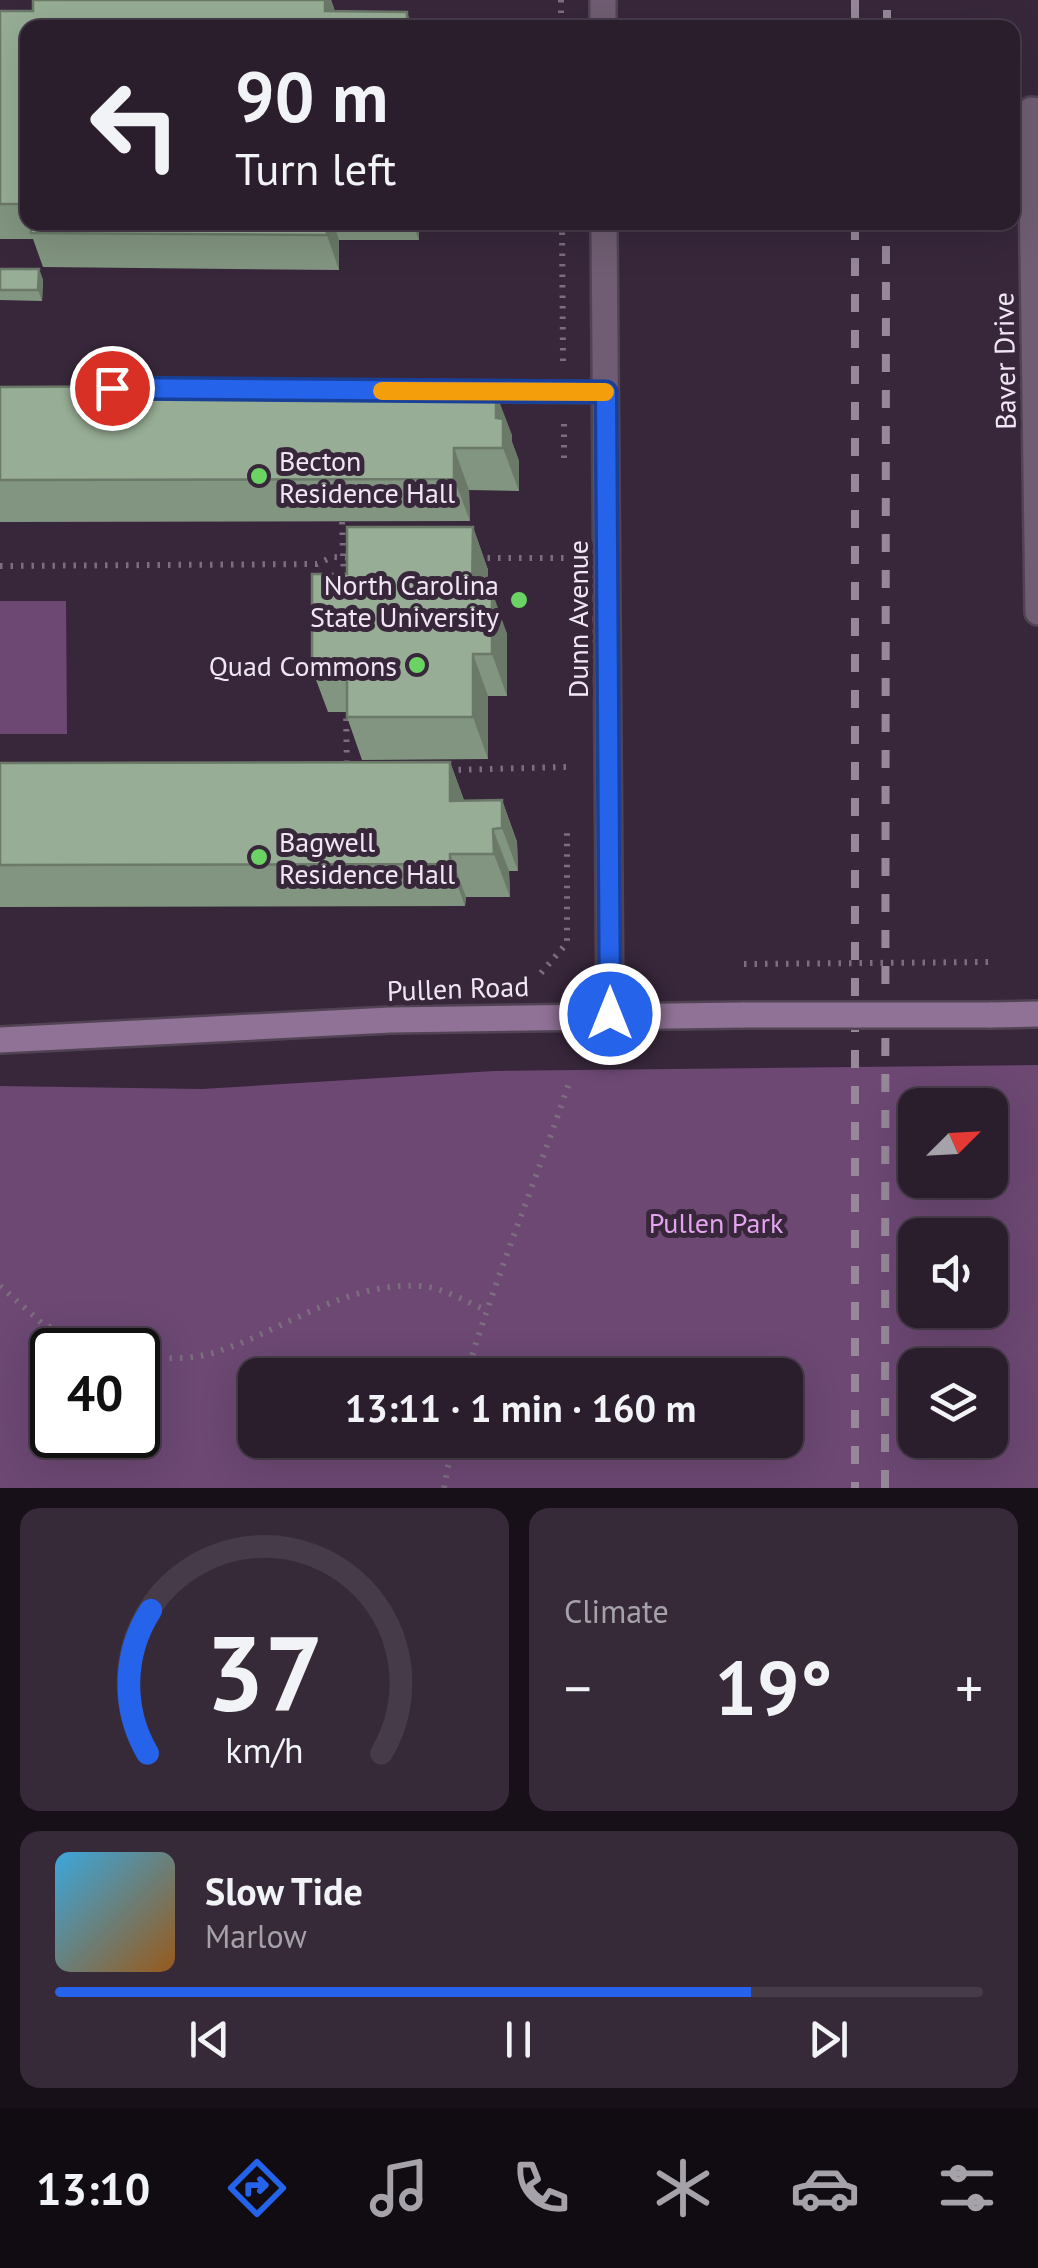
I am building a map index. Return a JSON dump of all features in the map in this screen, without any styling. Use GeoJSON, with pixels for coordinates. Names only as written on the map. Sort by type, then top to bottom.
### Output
{"type":"FeatureCollection","features":[{"type":"Feature","properties":{"kind":"main road","name":"Pullen Road"},"geometry":{"type":"LineString","coordinates":[[0,1040],[390,1020],[610,1014],[1038,1014]]}},
{"type":"Feature","properties":{"kind":"street","name":"Baver Drive"},"geometry":{"type":"LineString","coordinates":[[1035,111],[1038,612]]}},
{"type":"Feature","properties":{"kind":"street","name":"Dunn Avenue"},"geometry":{"type":"LineString","coordinates":[[604,230],[610,1014]]}},
{"type":"Feature","properties":{"kind":"lane"},"geometry":{"type":"LineString","coordinates":[[408,391],[606,392]]}},
{"type":"Feature","properties":{"kind":"path"},"geometry":{"type":"LineString","coordinates":[[342,522],[344,597]]}},
{"type":"Feature","properties":{"kind":"path"},"geometry":{"type":"LineString","coordinates":[[0,566],[316,564],[332,557],[362,558]]}},
{"type":"Feature","properties":{"kind":"path"},"geometry":{"type":"LineString","coordinates":[[474,558],[566,558],[566,577]]}},
{"type":"Feature","properties":{"kind":"path"},"geometry":{"type":"LineString","coordinates":[[346,694],[348,788]]}},
{"type":"Feature","properties":{"kind":"path"},"geometry":{"type":"LineString","coordinates":[[567,748],[567,786]]}},
{"type":"Feature","properties":{"kind":"path"},"geometry":{"type":"LineString","coordinates":[[439,770],[568,767]]}},
{"type":"Feature","properties":{"kind":"path"},"geometry":{"type":"LineString","coordinates":[[328,772],[366,772]]}},
{"type":"Feature","properties":{"kind":"path"},"geometry":{"type":"LineString","coordinates":[[541,973],[566,943],[567,826]]}},
{"type":"Feature","properties":{"kind":"path"},"geometry":{"type":"LineString","coordinates":[[744,964],[990,962]]}},
{"type":"Feature","properties":{"kind":"path"},"geometry":{"type":"LineString","coordinates":[[471,1358],[568,1082]]}},
{"type":"Feature","properties":{"kind":"path"},"geometry":{"type":"LineString","coordinates":[[160,1358],[220,1351],[316,1306],[376,1288],[425,1285],[486,1310]]}},
{"type":"Feature","properties":{"kind":"path"},"geometry":{"type":"LineString","coordinates":[[0,1286],[53,1328]]}},
{"type":"Feature","properties":{"kind":"path"},"geometry":{"type":"LineString","coordinates":[[444,1488],[450,1458]]}},
{"type":"Feature","properties":{"kind":"green space"},"geometry":{"type":"Polygon","coordinates":[[[0,601],[66,601],[67,734],[0,734],[0,601]]]}},
{"type":"Feature","properties":{"kind":"green space","name":"Pullen Park"},"geometry":{"type":"Polygon","coordinates":[[[1038,1065],[1038,1488],[0,1488],[0,1086],[202,1089],[494,1071],[1038,1065]]]}},
{"type":"Feature","properties":{"kind":"building"},"geometry":{"type":"Polygon","coordinates":[[[33,0],[325,0],[325,11],[407,12],[407,20],[20,20],[20,204],[0,204],[0,11],[33,11],[33,0]]]}},
{"type":"Feature","properties":{"kind":"building"},"geometry":{"type":"Polygon","coordinates":[[[327,230],[327,235],[31,233],[327,230]]]}},
{"type":"Feature","properties":{"kind":"building"},"geometry":{"type":"Polygon","coordinates":[[[0,269],[39,269],[38,290],[0,290],[0,269]]]}},
{"type":"Feature","properties":{"kind":"building"},"geometry":{"type":"Polygon","coordinates":[[[451,385],[451,393],[496,393],[496,418],[503,419],[503,448],[454,448],[454,479],[0,480],[0,387],[451,385]]]}},
{"type":"Feature","properties":{"kind":"building","name":"Quad Commons"},"geometry":{"type":"Polygon","coordinates":[[[347,527],[473,527],[472,591],[492,591],[492,654],[473,654],[473,717],[347,717],[347,670],[312,669],[312,574],[347,574],[347,527]]]}},
{"type":"Feature","properties":{"kind":"building"},"geometry":{"type":"Polygon","coordinates":[[[450,762],[450,801],[502,800],[502,828],[493,829],[494,854],[450,854],[450,864],[0,865],[0,763],[450,762]]]}},
{"type":"Feature","properties":{"kind":"railway"},"geometry":{"type":"LineString","coordinates":[[855,0],[855,20]]}},
{"type":"Feature","properties":{"kind":"railway"},"geometry":{"type":"LineString","coordinates":[[887,0],[887,20]]}},
{"type":"Feature","properties":{"kind":"railway"},"geometry":{"type":"LineString","coordinates":[[855,230],[855,1488]]}},
{"type":"Feature","properties":{"kind":"railway"},"geometry":{"type":"LineString","coordinates":[[885,1488],[886,230]]}},
{"type":"Feature","properties":{"kind":"slow traffic"},"geometry":{"type":"LineString","coordinates":[[382,391],[605,392]]}},
{"type":"Feature","properties":{"kind":"place","name":"Becton Residence Hall"},"geometry":{"type":"Point","coordinates":[259,476]}},
{"type":"Feature","properties":{"kind":"place","name":"North Carolina State University"},"geometry":{"type":"Point","coordinates":[519,600]}},
{"type":"Feature","properties":{"kind":"place","name":"Quad Commons"},"geometry":{"type":"Point","coordinates":[417,665]}},
{"type":"Feature","properties":{"kind":"place","name":"Bagwell Residence Hall"},"geometry":{"type":"Point","coordinates":[259,857]}},
{"type":"Feature","properties":{"kind":"route"},"geometry":{"type":"LineString","coordinates":[[112,388],[606,392],[610,1014]]}}]}
